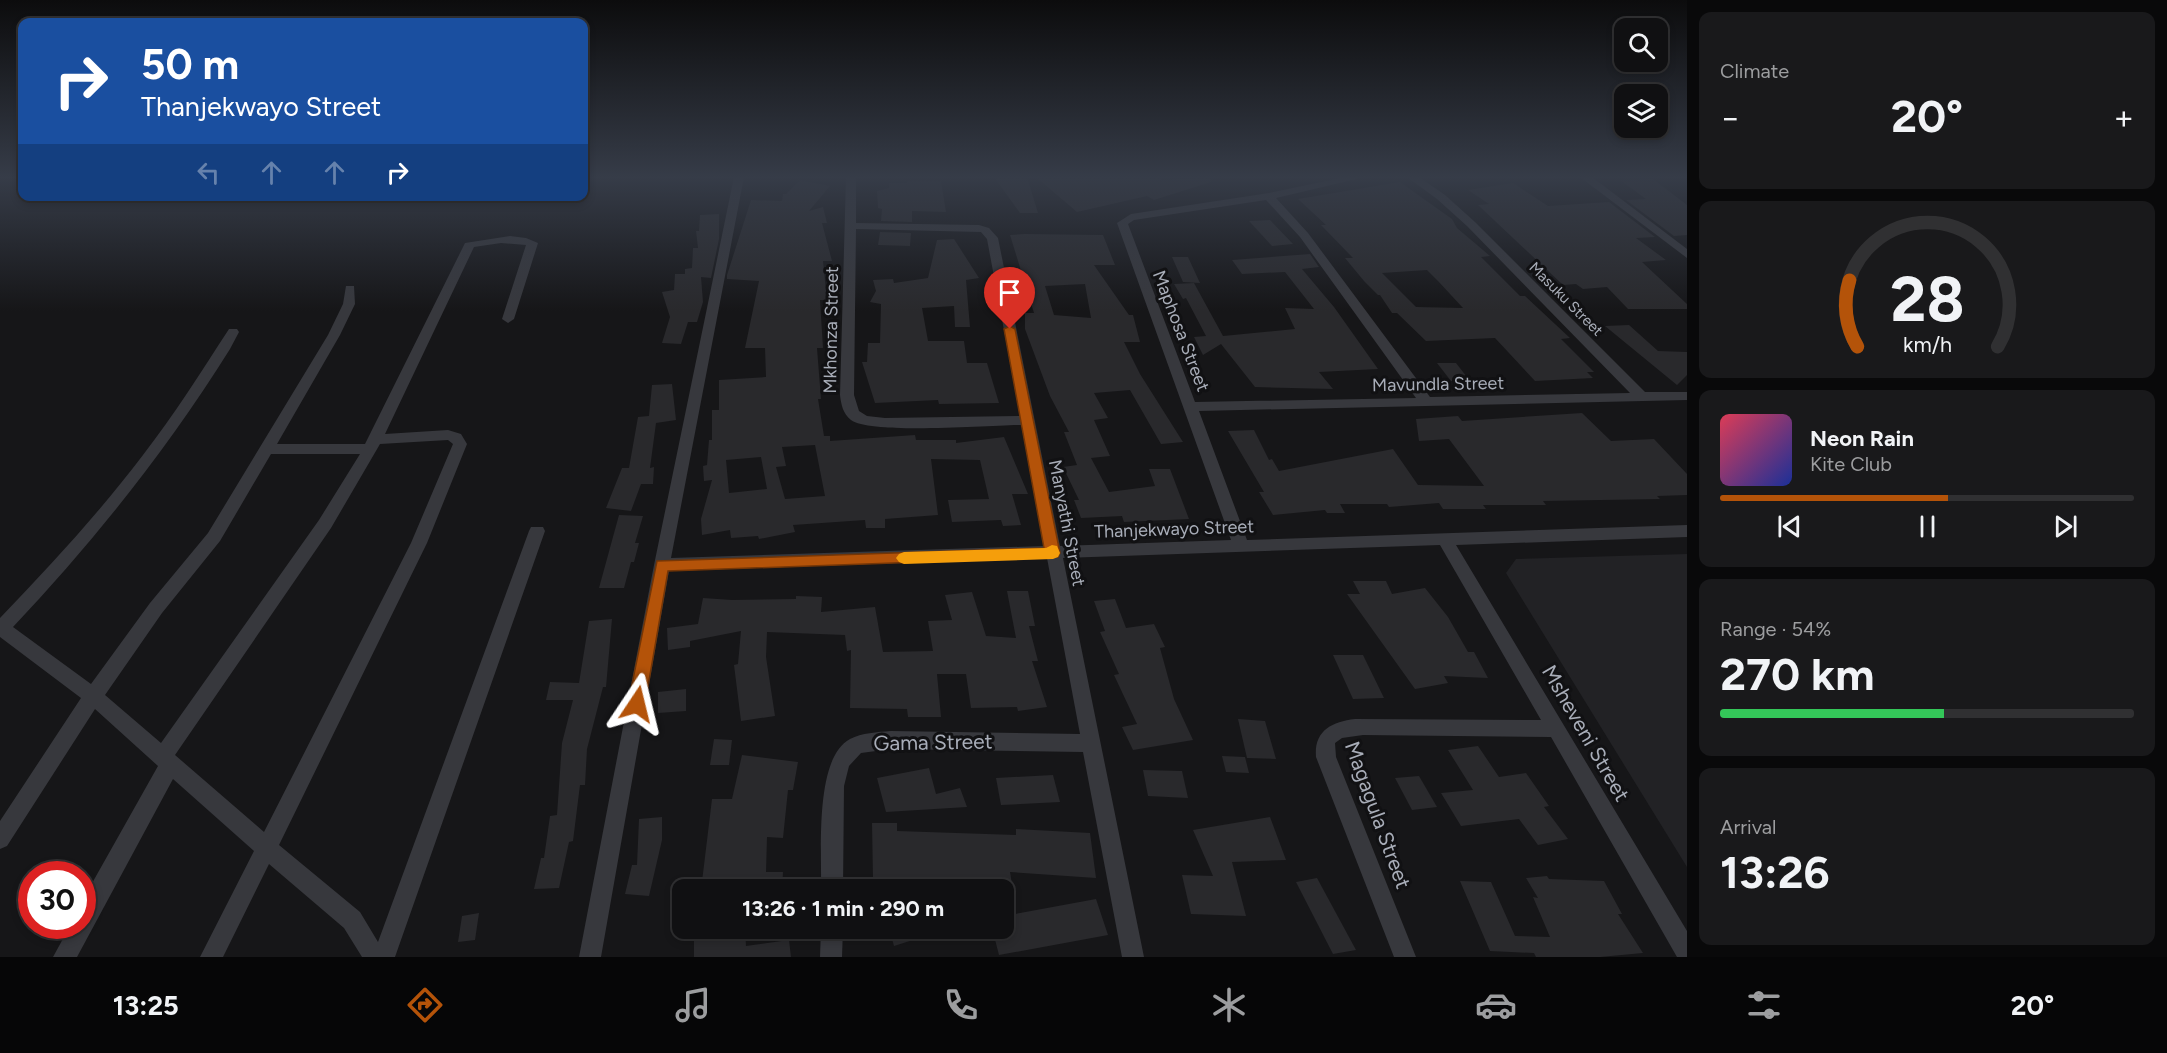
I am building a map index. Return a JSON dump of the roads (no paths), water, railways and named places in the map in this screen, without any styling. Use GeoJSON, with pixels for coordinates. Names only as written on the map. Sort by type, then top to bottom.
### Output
{"type":"FeatureCollection","features":[{"type":"Feature","properties":{"kind":"street"},"geometry":{"type":"LineString","coordinates":[[590,957],[662,565],[730,222]]}},
{"type":"Feature","properties":{"kind":"street","name":"Mkhonza Street"},"geometry":{"type":"LineString","coordinates":[[851,222],[847,406],[852,414],[867,421],[885,423],[1028,420]]}},
{"type":"Feature","properties":{"kind":"street","name":"Maphosa Street"},"geometry":{"type":"LineString","coordinates":[[1124,222],[1122,223],[1241,545]]}},
{"type":"Feature","properties":{"kind":"street"},"geometry":{"type":"LineString","coordinates":[[1292,222],[1427,403]]}},
{"type":"Feature","properties":{"kind":"street","name":"Masuku Street"},"geometry":{"type":"LineString","coordinates":[[1468,222],[1642,397]]}},
{"type":"Feature","properties":{"kind":"street"},"geometry":{"type":"LineString","coordinates":[[1645,222],[1687,255]]}},
{"type":"Feature","properties":{"kind":"street","name":"Manyathi Street"},"geometry":{"type":"LineString","coordinates":[[851,226],[969,227],[979,228],[990,234],[1132,957]]}},
{"type":"Feature","properties":{"kind":"street"},"geometry":{"type":"LineString","coordinates":[[96,898],[167,760],[319,533],[373,444],[469,245],[477,242],[516,240],[532,243],[508,319]]}},
{"type":"Feature","properties":{"kind":"street"},"geometry":{"type":"LineString","coordinates":[[0,839],[93,696],[156,608],[214,537],[343,319],[349,304],[350,289]]}},
{"type":"Feature","properties":{"kind":"street"},"geometry":{"type":"LineString","coordinates":[[233,332],[221,357],[136,473],[73,552],[1,628],[93,696],[267,849],[352,920],[364,936],[374,957]]}},
{"type":"Feature","properties":{"kind":"street","name":"Mavundla Street"},"geometry":{"type":"LineString","coordinates":[[1190,407],[1687,396]]}},
{"type":"Feature","properties":{"kind":"street"},"geometry":{"type":"LineString","coordinates":[[211,957],[419,543],[460,444],[456,437],[448,435],[373,444],[267,449]]}},
{"type":"Feature","properties":{"kind":"street"},"geometry":{"type":"LineString","coordinates":[[384,957],[537,531]]}},
{"type":"Feature","properties":{"kind":"street","name":"Thanjekwayo Street"},"geometry":{"type":"LineString","coordinates":[[662,565],[1687,531]]}},
{"type":"Feature","properties":{"kind":"street","name":"Msheveni Street"},"geometry":{"type":"LineString","coordinates":[[1444,538],[1687,952]]}},
{"type":"Feature","properties":{"kind":"street","name":"Magagula Street"},"geometry":{"type":"LineString","coordinates":[[1405,957],[1326,757],[1324,745],[1327,738],[1342,730],[1363,727],[1556,729]]}},
{"type":"Feature","properties":{"kind":"street","name":"Gama Street"},"geometry":{"type":"LineString","coordinates":[[832,879],[834,786],[840,762],[855,746],[868,742],[891,740],[1090,743]]}},
{"type":"Feature","properties":{"kind":"street"},"geometry":{"type":"LineString","coordinates":[[64,957],[74,939]]}},
{"type":"Feature","properties":{"kind":"street"},"geometry":{"type":"LineString","coordinates":[[831,957],[832,939]]}}]}
